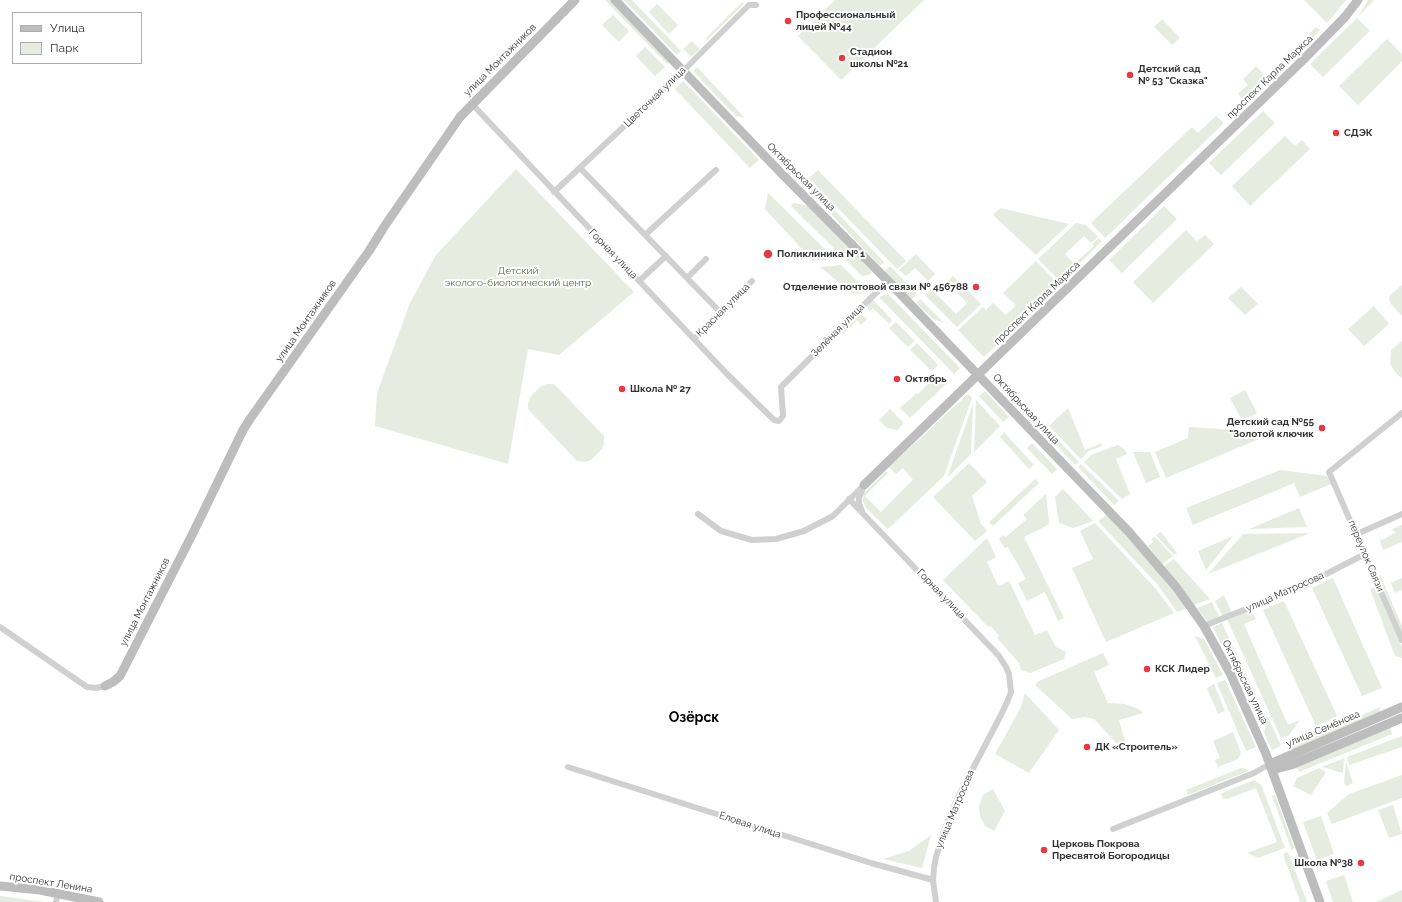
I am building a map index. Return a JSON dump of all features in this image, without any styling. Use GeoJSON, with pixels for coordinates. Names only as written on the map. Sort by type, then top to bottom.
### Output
{"type":"FeatureCollection","features":[{"type":"Feature","properties":{"kind":"street","name":"улица Монтажников"},"geometry":{"type":"LineString","coordinates":[[105,686],[120,676],[194,531],[243,430],[250,419],[369,251],[460,117],[575,0]]}},
{"type":"Feature","properties":{"kind":"street","name":"Октябрьская улица"},"geometry":{"type":"LineString","coordinates":[[615,0],[782,174],[888,281],[1070,472],[1130,532],[1176,587],[1204,626],[1230,673],[1271,767],[1320,902]]}},
{"type":"Feature","properties":{"kind":"street","name":"проспект Карла Маркса"},"geometry":{"type":"LineString","coordinates":[[698,514],[721,531],[752,540],[776,539],[804,531],[833,516],[864,484],[1325,39],[1358,0]]}},
{"type":"Feature","properties":{"kind":"street","name":"Цветочная улица"},"geometry":{"type":"LineString","coordinates":[[554,192],[683,71],[749,5],[756,5]]}},
{"type":"Feature","properties":{"kind":"street","name":"Горная улица"},"geometry":{"type":"LineString","coordinates":[[472,104],[694,339],[774,420],[779,421],[783,416],[781,387],[788,379]]}},
{"type":"Feature","properties":{"kind":"street"},"geometry":{"type":"LineString","coordinates":[[580,168],[721,313]]}},
{"type":"Feature","properties":{"kind":"street"},"geometry":{"type":"LineString","coordinates":[[645,235],[716,170]]}},
{"type":"Feature","properties":{"kind":"street"},"geometry":{"type":"LineString","coordinates":[[639,281],[666,256]]}},
{"type":"Feature","properties":{"kind":"street"},"geometry":{"type":"LineString","coordinates":[[687,278],[706,259]]}},
{"type":"Feature","properties":{"kind":"street","name":"Красная улица"},"geometry":{"type":"LineString","coordinates":[[694,339],[752,281]]}},
{"type":"Feature","properties":{"kind":"street","name":"Зелёная улица"},"geometry":{"type":"LineString","coordinates":[[788,379],[888,281]]}},
{"type":"Feature","properties":{"kind":"street","name":"переулок Связи"},"geometry":{"type":"LineString","coordinates":[[1402,413],[1329,472],[1402,640]]}},
{"type":"Feature","properties":{"kind":"street"},"geometry":{"type":"LineString","coordinates":[[864,484],[859,498],[859,504],[865,515]]}},
{"type":"Feature","properties":{"kind":"street","name":"Горная улица"},"geometry":{"type":"LineString","coordinates":[[849,499],[999,656],[1006,666],[1009,674],[1011,692],[1008,700]]}},
{"type":"Feature","properties":{"kind":"street"},"geometry":{"type":"LineString","coordinates":[[1357,534],[1402,514]]}},
{"type":"Feature","properties":{"kind":"street","name":"улица Матросова"},"geometry":{"type":"LineString","coordinates":[[1204,626],[1301,587],[1365,554]]}},
{"type":"Feature","properties":{"kind":"street"},"geometry":{"type":"LineString","coordinates":[[0,627],[87,687],[96,688],[105,686]]}},
{"type":"Feature","properties":{"kind":"street","name":"улица Матросова"},"geometry":{"type":"LineString","coordinates":[[936,902],[933,880],[936,857],[946,824],[960,792],[1008,700]]}},
{"type":"Feature","properties":{"kind":"street","name":"улица Семёнова"},"geometry":{"type":"LineString","coordinates":[[1113,829],[1271,767],[1402,707]]}},
{"type":"Feature","properties":{"kind":"street","name":"улица Семёнова"},"geometry":{"type":"LineString","coordinates":[[1271,767],[1291,766],[1402,718]]}},
{"type":"Feature","properties":{"kind":"street","name":"Еловая улица"},"geometry":{"type":"LineString","coordinates":[[568,767],[856,859],[913,876],[933,880]]}},
{"type":"Feature","properties":{"kind":"street","name":"проспект Ленина"},"geometry":{"type":"LineString","coordinates":[[0,886],[23,887],[57,898],[98,902]]}},
{"type":"Feature","properties":{"kind":"green space"},"geometry":{"type":"Polygon","coordinates":[[[605,0],[613,0],[672,60],[667,64],[605,0]]]}},
{"type":"Feature","properties":{"kind":"green space"},"geometry":{"type":"Polygon","coordinates":[[[624,0],[632,0],[681,51],[677,55],[624,0]]]}},
{"type":"Feature","properties":{"kind":"green space","name":"Стадион школы №21"},"geometry":{"type":"Polygon","coordinates":[[[835,0],[924,0],[841,80],[798,36],[835,0]]]}},
{"type":"Feature","properties":{"kind":"green space"},"geometry":{"type":"Polygon","coordinates":[[[1304,0],[1346,0],[1327,23],[1304,0]]]}},
{"type":"Feature","properties":{"kind":"green space"},"geometry":{"type":"Polygon","coordinates":[[[1368,0],[1374,0],[1357,18],[1368,0]]]}},
{"type":"Feature","properties":{"kind":"green space"},"geometry":{"type":"Polygon","coordinates":[[[742,2],[744,4],[707,40],[705,39],[742,2]]]}},
{"type":"Feature","properties":{"kind":"green space"},"geometry":{"type":"Polygon","coordinates":[[[657,4],[678,25],[669,34],[649,12],[657,4]]]}},
{"type":"Feature","properties":{"kind":"green space"},"geometry":{"type":"Polygon","coordinates":[[[613,15],[629,31],[619,42],[602,25],[613,15]]]}},
{"type":"Feature","properties":{"kind":"green space"},"geometry":{"type":"Polygon","coordinates":[[[1357,18],[1370,31],[1323,77],[1310,64],[1357,18]]]}},
{"type":"Feature","properties":{"kind":"green space"},"geometry":{"type":"Polygon","coordinates":[[[1162,19],[1180,38],[1172,45],[1154,27],[1162,19]]]}},
{"type":"Feature","properties":{"kind":"green space"},"geometry":{"type":"Polygon","coordinates":[[[1316,27],[1320,30],[1299,51],[1295,48],[1316,27]]]}},
{"type":"Feature","properties":{"kind":"green space"},"geometry":{"type":"Polygon","coordinates":[[[1387,39],[1402,54],[1402,61],[1358,105],[1339,86],[1387,39]]]}},
{"type":"Feature","properties":{"kind":"green space"},"geometry":{"type":"Polygon","coordinates":[[[692,41],[700,49],[691,57],[683,49],[692,41]]]}},
{"type":"Feature","properties":{"kind":"green space"},"geometry":{"type":"Polygon","coordinates":[[[645,47],[665,67],[655,76],[636,56],[645,47]]]}},
{"type":"Feature","properties":{"kind":"green space"},"geometry":{"type":"Polygon","coordinates":[[[1291,52],[1294,55],[1272,77],[1268,74],[1291,52]]]}},
{"type":"Feature","properties":{"kind":"green space"},"geometry":{"type":"Polygon","coordinates":[[[1256,66],[1269,80],[1246,102],[1238,94],[1248,85],[1243,79],[1256,66]]]}},
{"type":"Feature","properties":{"kind":"green space"},"geometry":{"type":"Polygon","coordinates":[[[697,67],[745,118],[736,116],[693,71],[697,67]]]}},
{"type":"Feature","properties":{"kind":"green space"},"geometry":{"type":"Polygon","coordinates":[[[683,81],[759,160],[750,168],[675,89],[683,81]]]}},
{"type":"Feature","properties":{"kind":"green space"},"geometry":{"type":"Polygon","coordinates":[[[1263,111],[1275,123],[1221,175],[1209,163],[1263,111]]]}},
{"type":"Feature","properties":{"kind":"green space"},"geometry":{"type":"Polygon","coordinates":[[[1216,116],[1224,123],[1105,238],[1091,223],[1192,127],[1198,133],[1216,116]]]}},
{"type":"Feature","properties":{"kind":"green space"},"geometry":{"type":"Polygon","coordinates":[[[1285,136],[1295,146],[1302,140],[1310,149],[1250,206],[1232,186],[1285,136]]]}},
{"type":"Feature","properties":{"kind":"green space"},"geometry":{"type":"Polygon","coordinates":[[[782,155],[800,174],[796,177],[779,158],[782,155]]]}},
{"type":"Feature","properties":{"kind":"green space","name":"Детский эколого-биологический центр"},"geometry":{"type":"Polygon","coordinates":[[[516,169],[634,292],[559,355],[528,349],[508,464],[375,426],[377,393],[410,303],[436,255],[516,169]]]}},
{"type":"Feature","properties":{"kind":"green space"},"geometry":{"type":"Polygon","coordinates":[[[818,170],[906,261],[897,269],[809,178],[818,170]]]}},
{"type":"Feature","properties":{"kind":"green space"},"geometry":{"type":"Polygon","coordinates":[[[802,176],[884,262],[880,266],[798,179],[802,176]]]}},
{"type":"Feature","properties":{"kind":"green space"},"geometry":{"type":"Polygon","coordinates":[[[768,193],[835,259],[813,261],[765,209],[768,193]]]}},
{"type":"Feature","properties":{"kind":"green space"},"geometry":{"type":"Polygon","coordinates":[[[794,203],[809,206],[872,272],[869,275],[862,276],[791,206],[794,203]]]}},
{"type":"Feature","properties":{"kind":"green space"},"geometry":{"type":"Polygon","coordinates":[[[1164,206],[1177,219],[1122,273],[1109,260],[1164,206]]]}},
{"type":"Feature","properties":{"kind":"green space"},"geometry":{"type":"Polygon","coordinates":[[[1000,208],[1069,224],[1036,255],[993,215],[1000,208]]]}},
{"type":"Feature","properties":{"kind":"green space"},"geometry":{"type":"Polygon","coordinates":[[[1076,223],[1086,225],[1098,237],[1091,243],[1084,236],[1065,254],[1074,264],[1094,246],[1092,244],[1099,238],[1102,241],[1061,282],[1038,259],[1076,223]]]}},
{"type":"Feature","properties":{"kind":"green space"},"geometry":{"type":"Polygon","coordinates":[[[1186,230],[1197,241],[1205,235],[1214,244],[1153,303],[1133,282],[1186,230]]]}},
{"type":"Feature","properties":{"kind":"green space"},"geometry":{"type":"Polygon","coordinates":[[[916,254],[935,274],[928,281],[915,268],[906,276],[899,270],[916,254]]]}},
{"type":"Feature","properties":{"kind":"green space"},"geometry":{"type":"Polygon","coordinates":[[[1036,261],[1058,284],[984,357],[958,330],[983,307],[986,310],[993,303],[1006,315],[1016,305],[1003,293],[1036,261]]]}},
{"type":"Feature","properties":{"kind":"green space"},"geometry":{"type":"Polygon","coordinates":[[[841,265],[865,289],[861,294],[852,293],[820,267],[841,265]]]}},
{"type":"Feature","properties":{"kind":"green space"},"geometry":{"type":"Polygon","coordinates":[[[890,266],[917,294],[911,300],[884,272],[890,266]]]}},
{"type":"Feature","properties":{"kind":"green space"},"geometry":{"type":"Polygon","coordinates":[[[953,276],[981,304],[957,327],[925,295],[931,289],[956,314],[967,303],[947,282],[953,276]]]}},
{"type":"Feature","properties":{"kind":"green space"},"geometry":{"type":"Polygon","coordinates":[[[1402,285],[1402,316],[1390,303],[1389,299],[1390,295],[1402,285]]]}},
{"type":"Feature","properties":{"kind":"green space"},"geometry":{"type":"Polygon","coordinates":[[[1241,287],[1258,304],[1245,315],[1228,298],[1241,287]]]}},
{"type":"Feature","properties":{"kind":"green space"},"geometry":{"type":"Polygon","coordinates":[[[888,294],[960,368],[954,374],[879,297],[888,294]]]}},
{"type":"Feature","properties":{"kind":"green space"},"geometry":{"type":"Polygon","coordinates":[[[920,299],[944,323],[933,319],[916,303],[920,299]]]}},
{"type":"Feature","properties":{"kind":"green space"},"geometry":{"type":"Polygon","coordinates":[[[873,300],[892,320],[889,324],[873,308],[870,311],[868,309],[868,305],[873,300]]]}},
{"type":"Feature","properties":{"kind":"green space"},"geometry":{"type":"Polygon","coordinates":[[[1374,306],[1389,324],[1364,346],[1348,329],[1374,306]]]}},
{"type":"Feature","properties":{"kind":"green space"},"geometry":{"type":"Polygon","coordinates":[[[859,313],[867,319],[861,325],[857,320],[843,334],[840,330],[859,313]]]}},
{"type":"Feature","properties":{"kind":"green space"},"geometry":{"type":"Polygon","coordinates":[[[896,322],[915,341],[908,347],[889,328],[896,322]]]}},
{"type":"Feature","properties":{"kind":"green space"},"geometry":{"type":"Polygon","coordinates":[[[1402,341],[1402,378],[1396,373],[1390,364],[1391,350],[1402,341]]]}},
{"type":"Feature","properties":{"kind":"green space"},"geometry":{"type":"Polygon","coordinates":[[[917,343],[938,365],[932,371],[910,350],[917,343]]]}},
{"type":"Feature","properties":{"kind":"green space"},"geometry":{"type":"Polygon","coordinates":[[[936,374],[946,384],[910,418],[900,408],[917,393],[918,394],[929,383],[928,381],[936,374]]]}},
{"type":"Feature","properties":{"kind":"green space"},"geometry":{"type":"Polygon","coordinates":[[[546,384],[554,384],[604,436],[602,449],[591,460],[585,462],[577,461],[528,409],[528,402],[531,396],[540,387],[546,384]]]}},
{"type":"Feature","properties":{"kind":"green space"},"geometry":{"type":"Polygon","coordinates":[[[1245,390],[1257,413],[1242,421],[1230,398],[1245,390]]]}},
{"type":"Feature","properties":{"kind":"green space"},"geometry":{"type":"Polygon","coordinates":[[[985,391],[1009,417],[1003,422],[979,396],[985,391]]]}},
{"type":"Feature","properties":{"kind":"green space"},"geometry":{"type":"Polygon","coordinates":[[[968,394],[972,398],[944,476],[888,529],[865,507],[863,500],[864,493],[886,471],[888,473],[865,496],[881,512],[913,480],[903,468],[896,474],[889,467],[968,394]]]}},
{"type":"Feature","properties":{"kind":"green space"},"geometry":{"type":"Polygon","coordinates":[[[1020,399],[1040,421],[1036,425],[1015,403],[1020,399]]]}},
{"type":"Feature","properties":{"kind":"green space"},"geometry":{"type":"Polygon","coordinates":[[[976,400],[1000,426],[974,452],[976,400]]]}},
{"type":"Feature","properties":{"kind":"green space"},"geometry":{"type":"Polygon","coordinates":[[[973,404],[971,454],[947,478],[973,404]]]}},
{"type":"Feature","properties":{"kind":"green space"},"geometry":{"type":"Polygon","coordinates":[[[1068,408],[1085,450],[1101,443],[1102,446],[1089,451],[1081,459],[1049,426],[1068,408]]]}},
{"type":"Feature","properties":{"kind":"green space"},"geometry":{"type":"Polygon","coordinates":[[[890,409],[904,423],[897,430],[887,428],[879,420],[890,409]]]}},
{"type":"Feature","properties":{"kind":"green space"},"geometry":{"type":"Polygon","coordinates":[[[1189,427],[1264,432],[1266,436],[1166,478],[1155,452],[1188,438],[1189,427]]]}},
{"type":"Feature","properties":{"kind":"green space"},"geometry":{"type":"Polygon","coordinates":[[[1047,428],[1079,462],[1075,465],[1044,432],[1047,428]]]}},
{"type":"Feature","properties":{"kind":"green space"},"geometry":{"type":"Polygon","coordinates":[[[1004,432],[1034,465],[1029,469],[1000,437],[1004,432]]]}},
{"type":"Feature","properties":{"kind":"green space"},"geometry":{"type":"Polygon","coordinates":[[[1032,443],[1057,469],[1052,474],[1027,448],[1032,443]]]}},
{"type":"Feature","properties":{"kind":"green space"},"geometry":{"type":"Polygon","coordinates":[[[1118,445],[1125,450],[1127,454],[1116,459],[1130,494],[1122,499],[1084,462],[1091,455],[1118,445]]]}},
{"type":"Feature","properties":{"kind":"green space"},"geometry":{"type":"Polygon","coordinates":[[[1133,452],[1150,452],[1160,477],[1146,483],[1133,452]]]}},
{"type":"Feature","properties":{"kind":"green space"},"geometry":{"type":"Polygon","coordinates":[[[969,463],[987,482],[972,496],[981,524],[987,531],[975,541],[933,497],[969,463]]]}},
{"type":"Feature","properties":{"kind":"green space"},"geometry":{"type":"Polygon","coordinates":[[[1081,464],[1119,501],[1114,505],[1078,467],[1081,464]]]}},
{"type":"Feature","properties":{"kind":"green space"},"geometry":{"type":"Polygon","coordinates":[[[1280,470],[1327,476],[1331,484],[1300,497],[1294,483],[1193,525],[1186,508],[1280,470]]]}},
{"type":"Feature","properties":{"kind":"green space"},"geometry":{"type":"Polygon","coordinates":[[[1035,479],[1039,483],[993,526],[989,522],[1035,479]]]}},
{"type":"Feature","properties":{"kind":"green space"},"geometry":{"type":"Polygon","coordinates":[[[1063,489],[1093,521],[1073,528],[1059,523],[1055,497],[1063,489]]]}},
{"type":"Feature","properties":{"kind":"green space"},"geometry":{"type":"Polygon","coordinates":[[[1046,494],[1048,525],[1024,537],[1064,618],[1058,621],[1045,592],[1027,601],[1018,583],[1026,579],[1008,547],[1005,548],[999,539],[1003,535],[1006,537],[1027,519],[1023,515],[1046,494]]]}},
{"type":"Feature","properties":{"kind":"green space"},"geometry":{"type":"Polygon","coordinates":[[[1299,508],[1307,527],[1249,529],[1299,508]]]}},
{"type":"Feature","properties":{"kind":"green space"},"geometry":{"type":"Polygon","coordinates":[[[1109,513],[1187,608],[1177,612],[1158,585],[1098,521],[1109,513]]]}},
{"type":"Feature","properties":{"kind":"green space"},"geometry":{"type":"Polygon","coordinates":[[[1095,523],[1155,588],[1174,613],[1106,642],[1072,568],[1093,559],[1080,531],[1095,523]]]}},
{"type":"Feature","properties":{"kind":"green space"},"geometry":{"type":"Polygon","coordinates":[[[1402,525],[1402,542],[1383,550],[1380,541],[1395,533],[1392,529],[1402,525]]]}},
{"type":"Feature","properties":{"kind":"green space"},"geometry":{"type":"Polygon","coordinates":[[[1161,532],[1177,553],[1174,555],[1156,535],[1161,532]]]}},
{"type":"Feature","properties":{"kind":"green space"},"geometry":{"type":"Polygon","coordinates":[[[1310,533],[1208,574],[1243,534],[1310,533]]]}},
{"type":"Feature","properties":{"kind":"green space"},"geometry":{"type":"Polygon","coordinates":[[[1233,536],[1206,570],[1198,551],[1233,536]]]}},
{"type":"Feature","properties":{"kind":"green space"},"geometry":{"type":"Polygon","coordinates":[[[1155,537],[1173,556],[1162,564],[1148,546],[1153,542],[1152,538],[1155,537]]]}},
{"type":"Feature","properties":{"kind":"green space"},"geometry":{"type":"Polygon","coordinates":[[[987,538],[996,557],[987,562],[998,586],[1009,581],[1035,635],[1047,630],[1055,646],[1066,652],[1064,659],[1030,673],[1021,670],[1019,663],[997,638],[999,636],[991,626],[988,627],[943,580],[987,538]]]}},
{"type":"Feature","properties":{"kind":"green space"},"geometry":{"type":"Polygon","coordinates":[[[1174,559],[1210,599],[1194,605],[1164,566],[1174,559]]]}},
{"type":"Feature","properties":{"kind":"green space"},"geometry":{"type":"Polygon","coordinates":[[[1380,575],[1402,626],[1402,633],[1378,576],[1380,575]]]}},
{"type":"Feature","properties":{"kind":"green space"},"geometry":{"type":"Polygon","coordinates":[[[1333,578],[1382,688],[1362,696],[1312,588],[1333,578]]]}},
{"type":"Feature","properties":{"kind":"green space"},"geometry":{"type":"Polygon","coordinates":[[[1402,578],[1402,590],[1395,593],[1391,583],[1402,578]]]}},
{"type":"Feature","properties":{"kind":"green space"},"geometry":{"type":"Polygon","coordinates":[[[1376,587],[1402,647],[1402,658],[1395,656],[1370,589],[1376,587]]]}},
{"type":"Feature","properties":{"kind":"green space"},"geometry":{"type":"Polygon","coordinates":[[[1224,595],[1232,613],[1223,617],[1215,601],[1224,595]]]}},
{"type":"Feature","properties":{"kind":"green space"},"geometry":{"type":"Polygon","coordinates":[[[1284,601],[1337,716],[1316,726],[1263,610],[1284,601]]]}},
{"type":"Feature","properties":{"kind":"green space"},"geometry":{"type":"Polygon","coordinates":[[[1212,602],[1220,618],[1209,623],[1197,608],[1212,602]]]}},
{"type":"Feature","properties":{"kind":"green space"},"geometry":{"type":"Polygon","coordinates":[[[1251,610],[1256,619],[1244,624],[1288,725],[1300,720],[1289,735],[1281,738],[1227,619],[1251,610]]]}},
{"type":"Feature","properties":{"kind":"green space"},"geometry":{"type":"Polygon","coordinates":[[[1222,623],[1260,703],[1243,688],[1213,627],[1222,623]]]}},
{"type":"Feature","properties":{"kind":"green space"},"geometry":{"type":"Polygon","coordinates":[[[1195,636],[1204,639],[1223,675],[1216,678],[1195,636]]]}},
{"type":"Feature","properties":{"kind":"green space"},"geometry":{"type":"Polygon","coordinates":[[[1103,653],[1109,665],[1094,672],[1108,703],[1125,704],[1139,709],[1143,713],[1119,720],[1126,745],[1122,749],[1094,719],[1085,717],[1072,719],[1035,685],[1039,681],[1103,653]]]}},
{"type":"Feature","properties":{"kind":"green space"},"geometry":{"type":"Polygon","coordinates":[[[1225,680],[1256,747],[1246,751],[1217,683],[1225,680]]]}},
{"type":"Feature","properties":{"kind":"green space"},"geometry":{"type":"Polygon","coordinates":[[[1214,684],[1225,711],[1218,714],[1207,688],[1214,684]]]}},
{"type":"Feature","properties":{"kind":"green space"},"geometry":{"type":"Polygon","coordinates":[[[1025,693],[1059,730],[1029,773],[995,754],[1020,709],[1025,693]]]}},
{"type":"Feature","properties":{"kind":"green space"},"geometry":{"type":"Polygon","coordinates":[[[1380,707],[1380,717],[1290,753],[1288,747],[1380,707]]]}},
{"type":"Feature","properties":{"kind":"green space"},"geometry":{"type":"Polygon","coordinates":[[[1268,717],[1281,746],[1272,750],[1264,733],[1268,717]]]}},
{"type":"Feature","properties":{"kind":"green space"},"geometry":{"type":"Polygon","coordinates":[[[1390,727],[1392,734],[1299,772],[1296,765],[1390,727]]]}},
{"type":"Feature","properties":{"kind":"green space"},"geometry":{"type":"Polygon","coordinates":[[[1233,732],[1241,753],[1238,759],[1218,767],[1215,760],[1220,758],[1213,741],[1233,732]]]}},
{"type":"Feature","properties":{"kind":"green space"},"geometry":{"type":"Polygon","coordinates":[[[1402,736],[1402,747],[1349,765],[1347,757],[1402,736]]]}},
{"type":"Feature","properties":{"kind":"green space"},"geometry":{"type":"Polygon","coordinates":[[[1344,758],[1343,773],[1322,767],[1344,758]]]}},
{"type":"Feature","properties":{"kind":"green space"},"geometry":{"type":"Polygon","coordinates":[[[1346,762],[1353,783],[1347,786],[1344,783],[1346,762]]]}},
{"type":"Feature","properties":{"kind":"green space"},"geometry":{"type":"Polygon","coordinates":[[[1241,768],[1248,771],[1188,795],[1186,790],[1241,768]]]}},
{"type":"Feature","properties":{"kind":"green space"},"geometry":{"type":"Polygon","coordinates":[[[1319,768],[1326,772],[1311,795],[1293,786],[1297,778],[1319,768]]]}},
{"type":"Feature","properties":{"kind":"green space"},"geometry":{"type":"Polygon","coordinates":[[[1402,775],[1402,798],[1332,824],[1327,813],[1349,794],[1402,775]]]}},
{"type":"Feature","properties":{"kind":"green space"},"geometry":{"type":"Polygon","coordinates":[[[1254,780],[1262,787],[1285,848],[1258,858],[1247,853],[1277,842],[1256,788],[1227,799],[1223,798],[1221,794],[1254,780]]]}},
{"type":"Feature","properties":{"kind":"green space"},"geometry":{"type":"Polygon","coordinates":[[[993,789],[1005,811],[994,831],[985,826],[980,816],[979,806],[983,795],[993,789]]]}},
{"type":"Feature","properties":{"kind":"green space"},"geometry":{"type":"Polygon","coordinates":[[[1275,795],[1294,847],[1292,851],[1272,796],[1275,795]]]}},
{"type":"Feature","properties":{"kind":"green space"},"geometry":{"type":"Polygon","coordinates":[[[1393,805],[1402,834],[1389,838],[1378,810],[1393,805]]]}},
{"type":"Feature","properties":{"kind":"green space"},"geometry":{"type":"Polygon","coordinates":[[[1321,816],[1334,854],[1317,860],[1303,822],[1321,816]]]}},
{"type":"Feature","properties":{"kind":"green space"},"geometry":{"type":"Polygon","coordinates":[[[931,835],[922,868],[883,859],[909,851],[931,835]]]}},
{"type":"Feature","properties":{"kind":"green space"},"geometry":{"type":"Polygon","coordinates":[[[1288,852],[1307,902],[1300,902],[1283,854],[1288,852]]]}},
{"type":"Feature","properties":{"kind":"green space"},"geometry":{"type":"Polygon","coordinates":[[[1344,875],[1353,902],[1333,902],[1326,881],[1344,875]]]}},
{"type":"Feature","properties":{"kind":"green space"},"geometry":{"type":"Polygon","coordinates":[[[1402,890],[1402,902],[1376,902],[1402,890]]]}},
{"type":"Feature","properties":{"kind":"green space"},"geometry":{"type":"Polygon","coordinates":[[[0,896],[45,902],[0,902],[0,896]]]}},
{"type":"Feature","properties":{"kind":"place","name":"Профессиональный лицей №44"},"geometry":{"type":"Point","coordinates":[788,21]}},
{"type":"Feature","properties":{"kind":"place","name":"Стадион школы №21"},"geometry":{"type":"Point","coordinates":[842,58]}},
{"type":"Feature","properties":{"kind":"place","name":"Детский сад № 53 \"Сказка\""},"geometry":{"type":"Point","coordinates":[1130,75]}},
{"type":"Feature","properties":{"kind":"place","name":"СДЭК"},"geometry":{"type":"Point","coordinates":[1336,133]}},
{"type":"Feature","properties":{"kind":"place","name":"Поликлиника № 1"},"geometry":{"type":"Point","coordinates":[768,254]}},
{"type":"Feature","properties":{"kind":"place","name":"Отделение почтовой связи № 456788"},"geometry":{"type":"Point","coordinates":[976,287]}},
{"type":"Feature","properties":{"kind":"place","name":"Октябрь"},"geometry":{"type":"Point","coordinates":[897,379]}},
{"type":"Feature","properties":{"kind":"place","name":"Школа № 27"},"geometry":{"type":"Point","coordinates":[622,389]}},
{"type":"Feature","properties":{"kind":"place","name":"Детский сад №55 \"Золотой ключик"},"geometry":{"type":"Point","coordinates":[1322,428]}},
{"type":"Feature","properties":{"kind":"place","name":"КСК Лидер"},"geometry":{"type":"Point","coordinates":[1147,669]}},
{"type":"Feature","properties":{"kind":"place","name":"ДК «Строитель»"},"geometry":{"type":"Point","coordinates":[1087,747]}},
{"type":"Feature","properties":{"kind":"place","name":"Церковь Покрова Пресвятой Богородицы"},"geometry":{"type":"Point","coordinates":[1044,850]}},
{"type":"Feature","properties":{"kind":"place","name":"Школа №38"},"geometry":{"type":"Point","coordinates":[1361,863]}},
{"type":"Feature","properties":{"kind":"district","name":"Озёрск"},"geometry":{"type":"Point","coordinates":[694,718]}}]}
